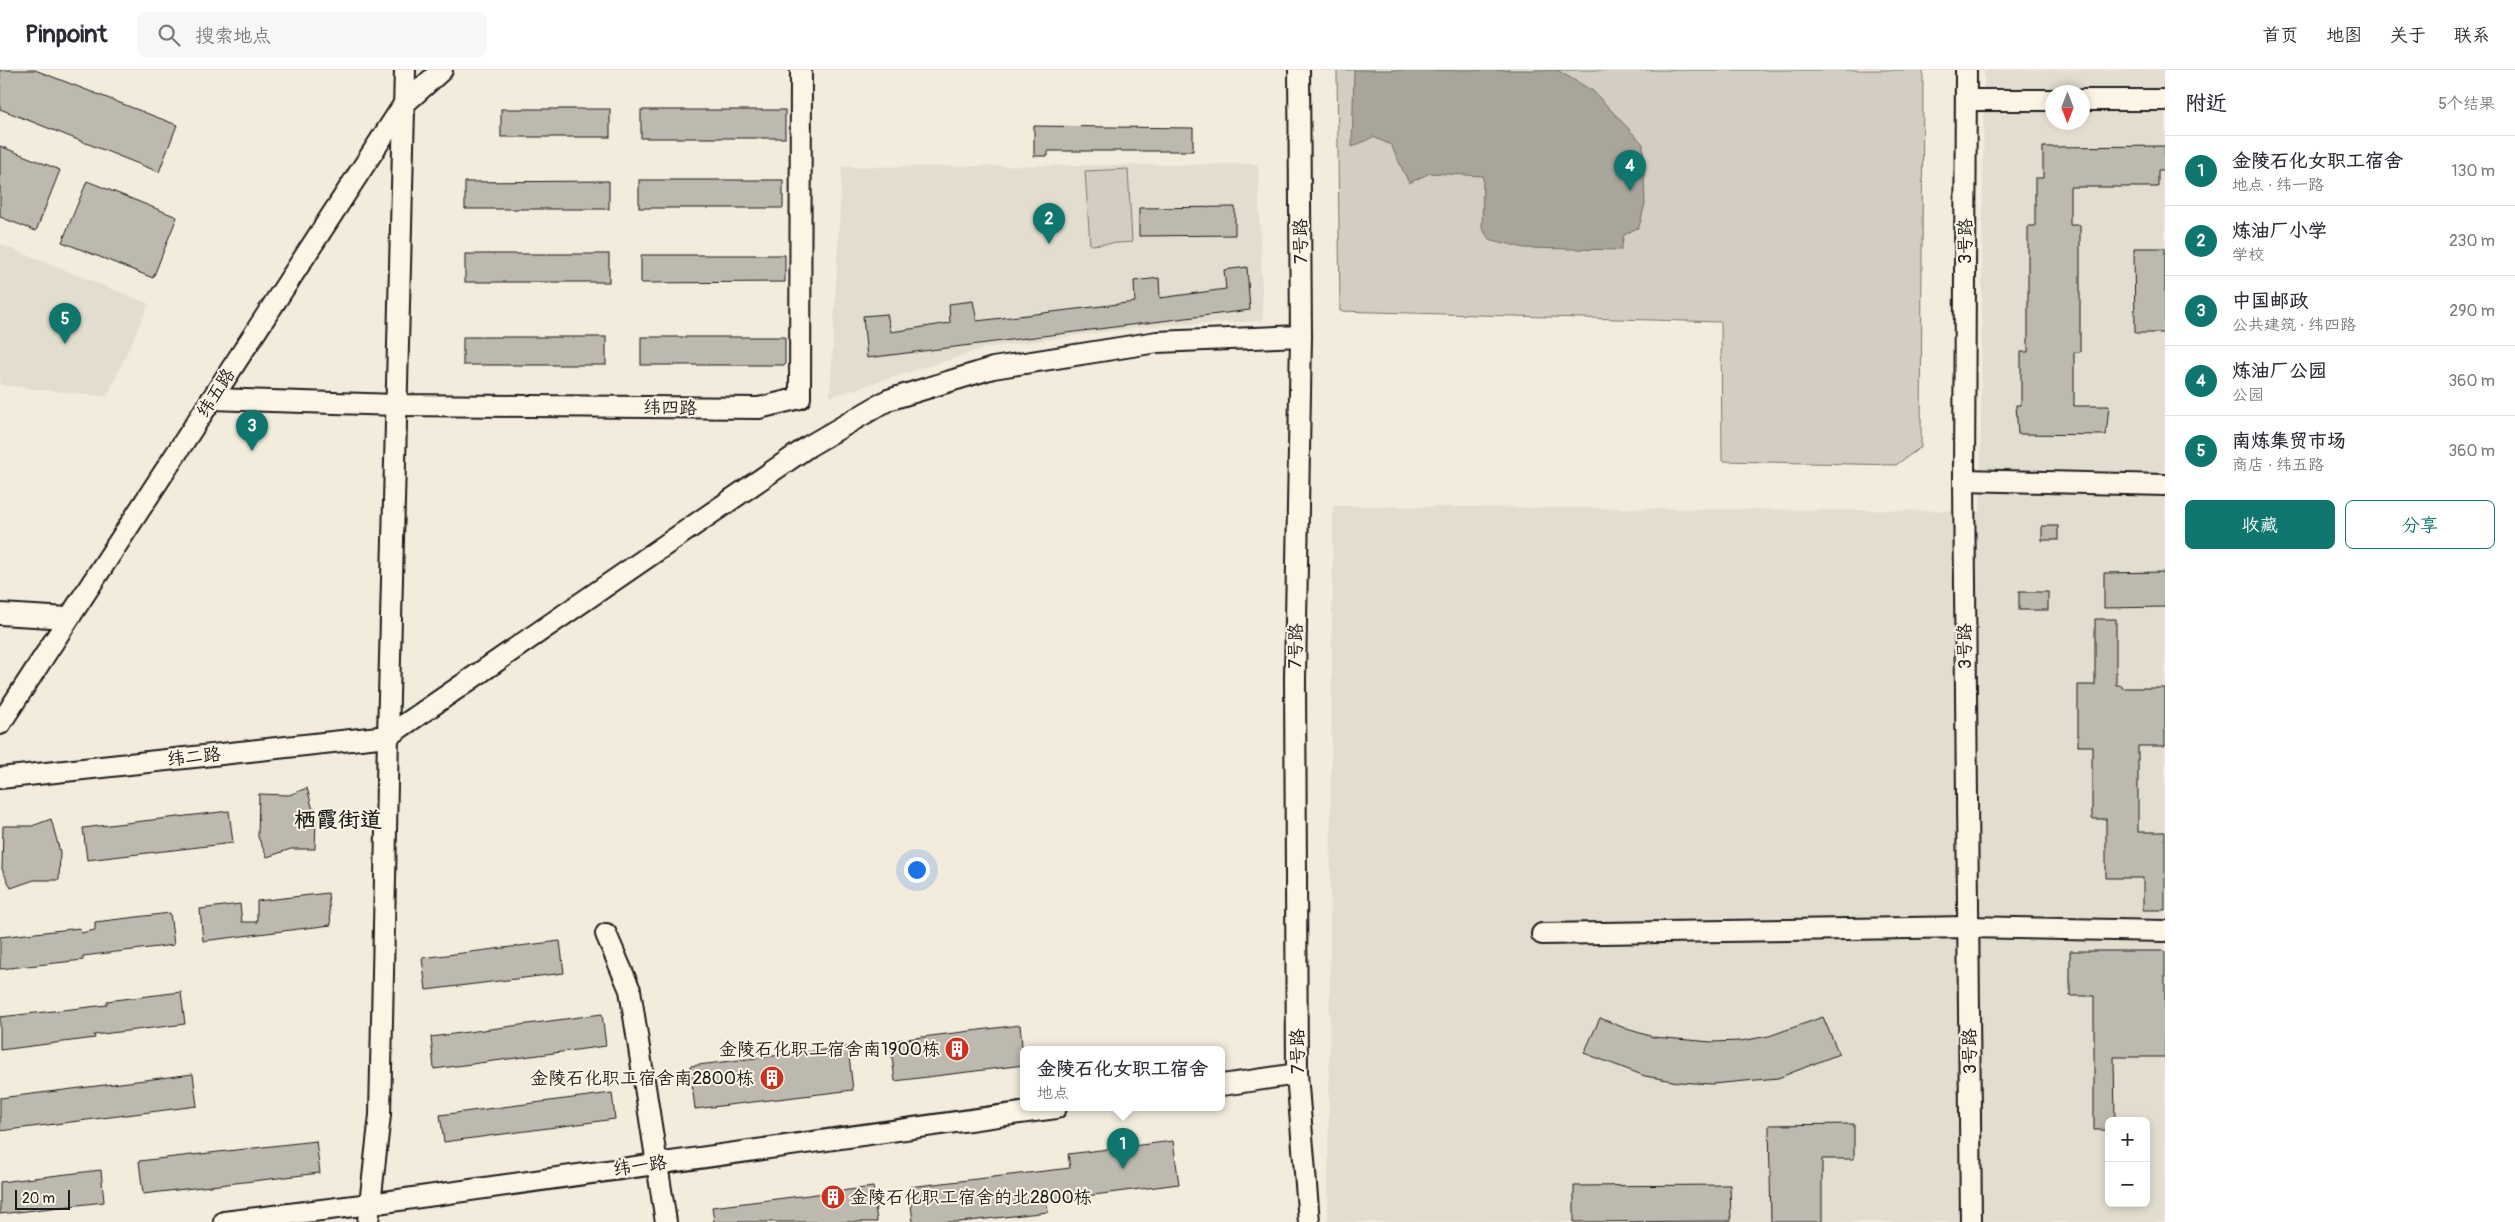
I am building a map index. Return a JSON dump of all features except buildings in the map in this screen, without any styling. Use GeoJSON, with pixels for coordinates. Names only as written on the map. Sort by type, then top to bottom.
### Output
{"type":"FeatureCollection","features":[{"type":"Feature","properties":{"kind":"street"},"geometry":{"type":"LineString","coordinates":[[369,1213],[380,1115],[405,70]]}},
{"type":"Feature","properties":{"kind":"street","name":"纬五路"},"geometry":{"type":"LineString","coordinates":[[0,724],[404,104],[442,70]]}},
{"type":"Feature","properties":{"kind":"street","name":"纬四路"},"geometry":{"type":"LineString","coordinates":[[212,399],[397,405],[759,408],[800,398],[801,70]]}},
{"type":"Feature","properties":{"kind":"street","name":"7号路"},"geometry":{"type":"LineString","coordinates":[[1299,70],[1302,336],[1295,678],[1297,1074],[1309,1222]]}},
{"type":"Feature","properties":{"kind":"street","name":"3号路"},"geometry":{"type":"LineString","coordinates":[[1966,70],[1964,480],[1972,1222]]}},
{"type":"Feature","properties":{"kind":"street"},"geometry":{"type":"LineString","coordinates":[[1966,100],[2045,100]]}},
{"type":"Feature","properties":{"kind":"street"},"geometry":{"type":"LineString","coordinates":[[2090,100],[2165,100]]}},
{"type":"Feature","properties":{"kind":"street"},"geometry":{"type":"LineString","coordinates":[[388,736],[808,446],[888,400],[1012,364],[1157,342],[1302,336]]}},
{"type":"Feature","properties":{"kind":"street"},"geometry":{"type":"LineString","coordinates":[[1964,480],[2165,485]]}},
{"type":"Feature","properties":{"kind":"street"},"geometry":{"type":"LineString","coordinates":[[0,614],[68,618]]}},
{"type":"Feature","properties":{"kind":"street","name":"纬二路"},"geometry":{"type":"LineString","coordinates":[[0,778],[388,736]]}},
{"type":"Feature","properties":{"kind":"street"},"geometry":{"type":"LineString","coordinates":[[1542,934],[1968,927],[2165,931]]}},
{"type":"Feature","properties":{"kind":"street"},"geometry":{"type":"LineString","coordinates":[[606,934],[630,990],[666,1222]]}},
{"type":"Feature","properties":{"kind":"street"},"geometry":{"type":"LineString","coordinates":[[1225,1085],[1297,1074]]}},
{"type":"Feature","properties":{"kind":"street","name":"纬一路"},"geometry":{"type":"LineString","coordinates":[[224,1222],[369,1213],[656,1164],[1035,1111]]}},
{"type":"Feature","properties":{"kind":"shaded area"},"geometry":{"type":"Polygon","coordinates":[[[1337,70],[1923,70],[1921,447],[1896,465],[1722,461],[1721,322],[1340,311],[1337,70]]]}},
{"type":"Feature","properties":{"kind":"shaded area"},"geometry":{"type":"Polygon","coordinates":[[[1354,70],[1557,70],[1593,91],[1643,144],[1645,204],[1639,227],[1624,235],[1621,250],[1524,248],[1489,239],[1482,228],[1483,176],[1430,173],[1409,183],[1391,145],[1373,137],[1352,147],[1354,70]]]}},
{"type":"Feature","properties":{"kind":"shaded area"},"geometry":{"type":"Polygon","coordinates":[[[1984,70],[2165,70],[2165,1222],[1328,1222],[1333,506],[1980,511],[1984,70]]]}},
{"type":"Feature","properties":{"kind":"shaded area"},"geometry":{"type":"Polygon","coordinates":[[[1258,164],[1263,321],[1149,326],[986,348],[830,397],[842,167],[1258,164]]]}},
{"type":"Feature","properties":{"kind":"shaded area"},"geometry":{"type":"Polygon","coordinates":[[[1128,169],[1132,242],[1090,245],[1085,171],[1128,169]]]}},
{"type":"Feature","properties":{"kind":"shaded area"},"geometry":{"type":"Polygon","coordinates":[[[0,244],[149,304],[107,397],[0,385],[0,244]]]}},
{"type":"Feature","properties":{"kind":"place","name":"炼油厂公园"},"geometry":{"type":"Point","coordinates":[1630,191]}},
{"type":"Feature","properties":{"kind":"place","name":"炼油厂小学"},"geometry":{"type":"Point","coordinates":[1049,244]}},
{"type":"Feature","properties":{"kind":"place","name":"南炼集贸市场"},"geometry":{"type":"Point","coordinates":[65,344]}},
{"type":"Feature","properties":{"kind":"place","name":"中国邮政"},"geometry":{"type":"Point","coordinates":[252,451]}},
{"type":"Feature","properties":{"kind":"place","name":"金陵石化职工宿舍南1900栋"},"geometry":{"type":"Point","coordinates":[957,1049]}},
{"type":"Feature","properties":{"kind":"place","name":"金陵石化职工宿舍南2800栋"},"geometry":{"type":"Point","coordinates":[772,1078]}},
{"type":"Feature","properties":{"kind":"place","name":"金陵石化女职工宿舍"},"geometry":{"type":"Point","coordinates":[1123,1169]}},
{"type":"Feature","properties":{"kind":"place","name":"金陵石化职工宿舍的北2800栋"},"geometry":{"type":"Point","coordinates":[833,1197]}},
{"type":"Feature","properties":{"kind":"district","name":"栖霞街道"},"geometry":{"type":"Point","coordinates":[338,820]}}]}
